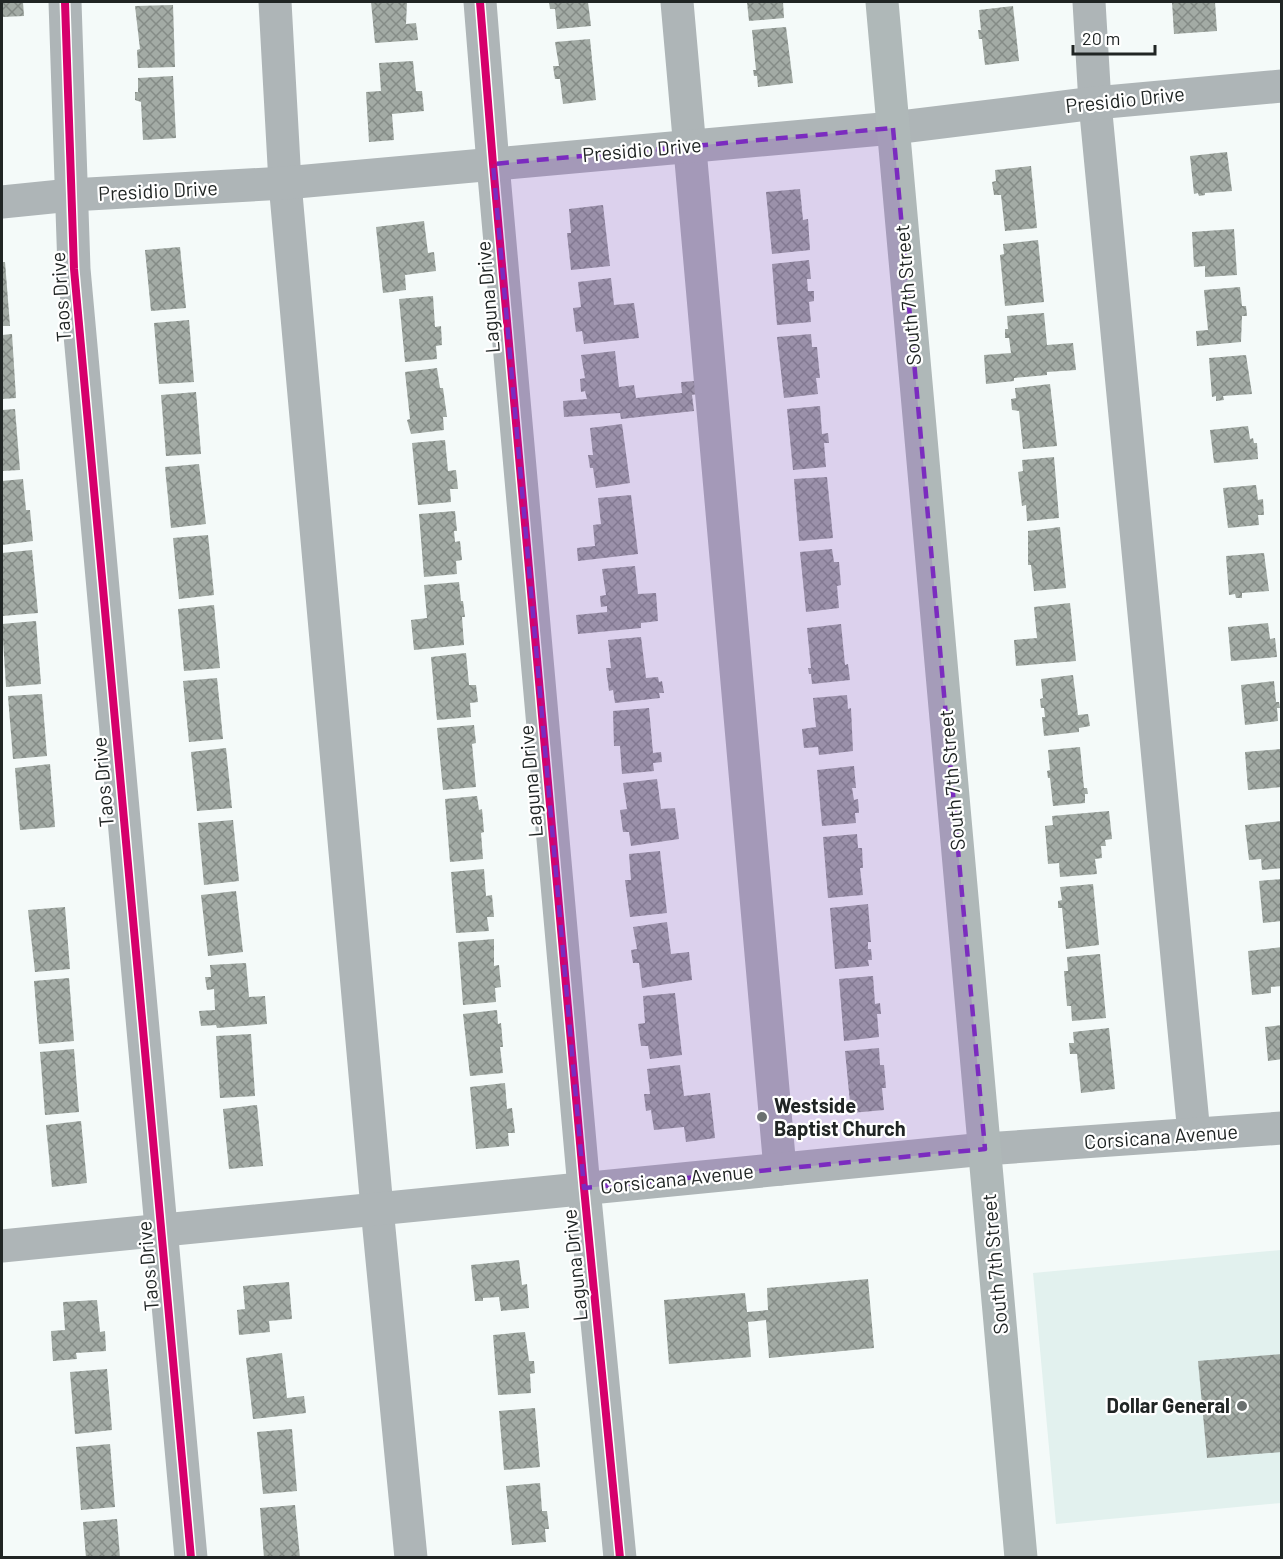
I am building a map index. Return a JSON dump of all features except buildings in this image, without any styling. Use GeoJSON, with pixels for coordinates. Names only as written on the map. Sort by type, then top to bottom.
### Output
{"type":"FeatureCollection","features":[{"type":"Feature","properties":{"kind":"main road","name":"South 7th Street"},"geometry":{"type":"LineString","coordinates":[[882,2],[1021,1557]]}},
{"type":"Feature","properties":{"kind":"street","name":"Taos Drive"},"geometry":{"type":"LineString","coordinates":[[65,2],[74,269],[191,1557]]}},
{"type":"Feature","properties":{"kind":"street"},"geometry":{"type":"LineString","coordinates":[[276,2],[285,183],[377,1208],[411,1557]]}},
{"type":"Feature","properties":{"kind":"street","name":"Laguna Drive"},"geometry":{"type":"LineString","coordinates":[[480,2],[584,1188],[620,1557]]}},
{"type":"Feature","properties":{"kind":"street"},"geometry":{"type":"LineString","coordinates":[[677,2],[780,1169]]}},
{"type":"Feature","properties":{"kind":"street"},"geometry":{"type":"LineString","coordinates":[[1089,2],[1095,103],[1194,1134]]}},
{"type":"Feature","properties":{"kind":"street","name":"Presidio Drive"},"geometry":{"type":"LineString","coordinates":[[2,202],[71,195],[285,183],[893,128],[1095,103],[1281,86]]}},
{"type":"Feature","properties":{"kind":"street","name":"Corsicana Avenue"},"geometry":{"type":"LineString","coordinates":[[2,1246],[985,1149],[1281,1128]]}},
{"type":"Feature","properties":{"kind":"highlighted area"},"geometry":{"type":"Polygon","coordinates":[[[893,128],[985,1149],[584,1188],[493,164],[893,128]]]}},
{"type":"Feature","properties":{"kind":"shaded area"},"geometry":{"type":"Polygon","coordinates":[[[1281,1250],[1281,1503],[1056,1524],[1033,1273],[1281,1250]]]}},
{"type":"Feature","properties":{"kind":"cycle path"},"geometry":{"type":"LineString","coordinates":[[65,2],[74,269],[191,1558]]}},
{"type":"Feature","properties":{"kind":"cycle path"},"geometry":{"type":"LineString","coordinates":[[480,2],[584,1188],[620,1558]]}},
{"type":"Feature","properties":{"kind":"place","name":"Westside Baptist Church"},"geometry":{"type":"Point","coordinates":[762,1117]}},
{"type":"Feature","properties":{"kind":"place","name":"Dollar General"},"geometry":{"type":"Point","coordinates":[1242,1406]}}]}
